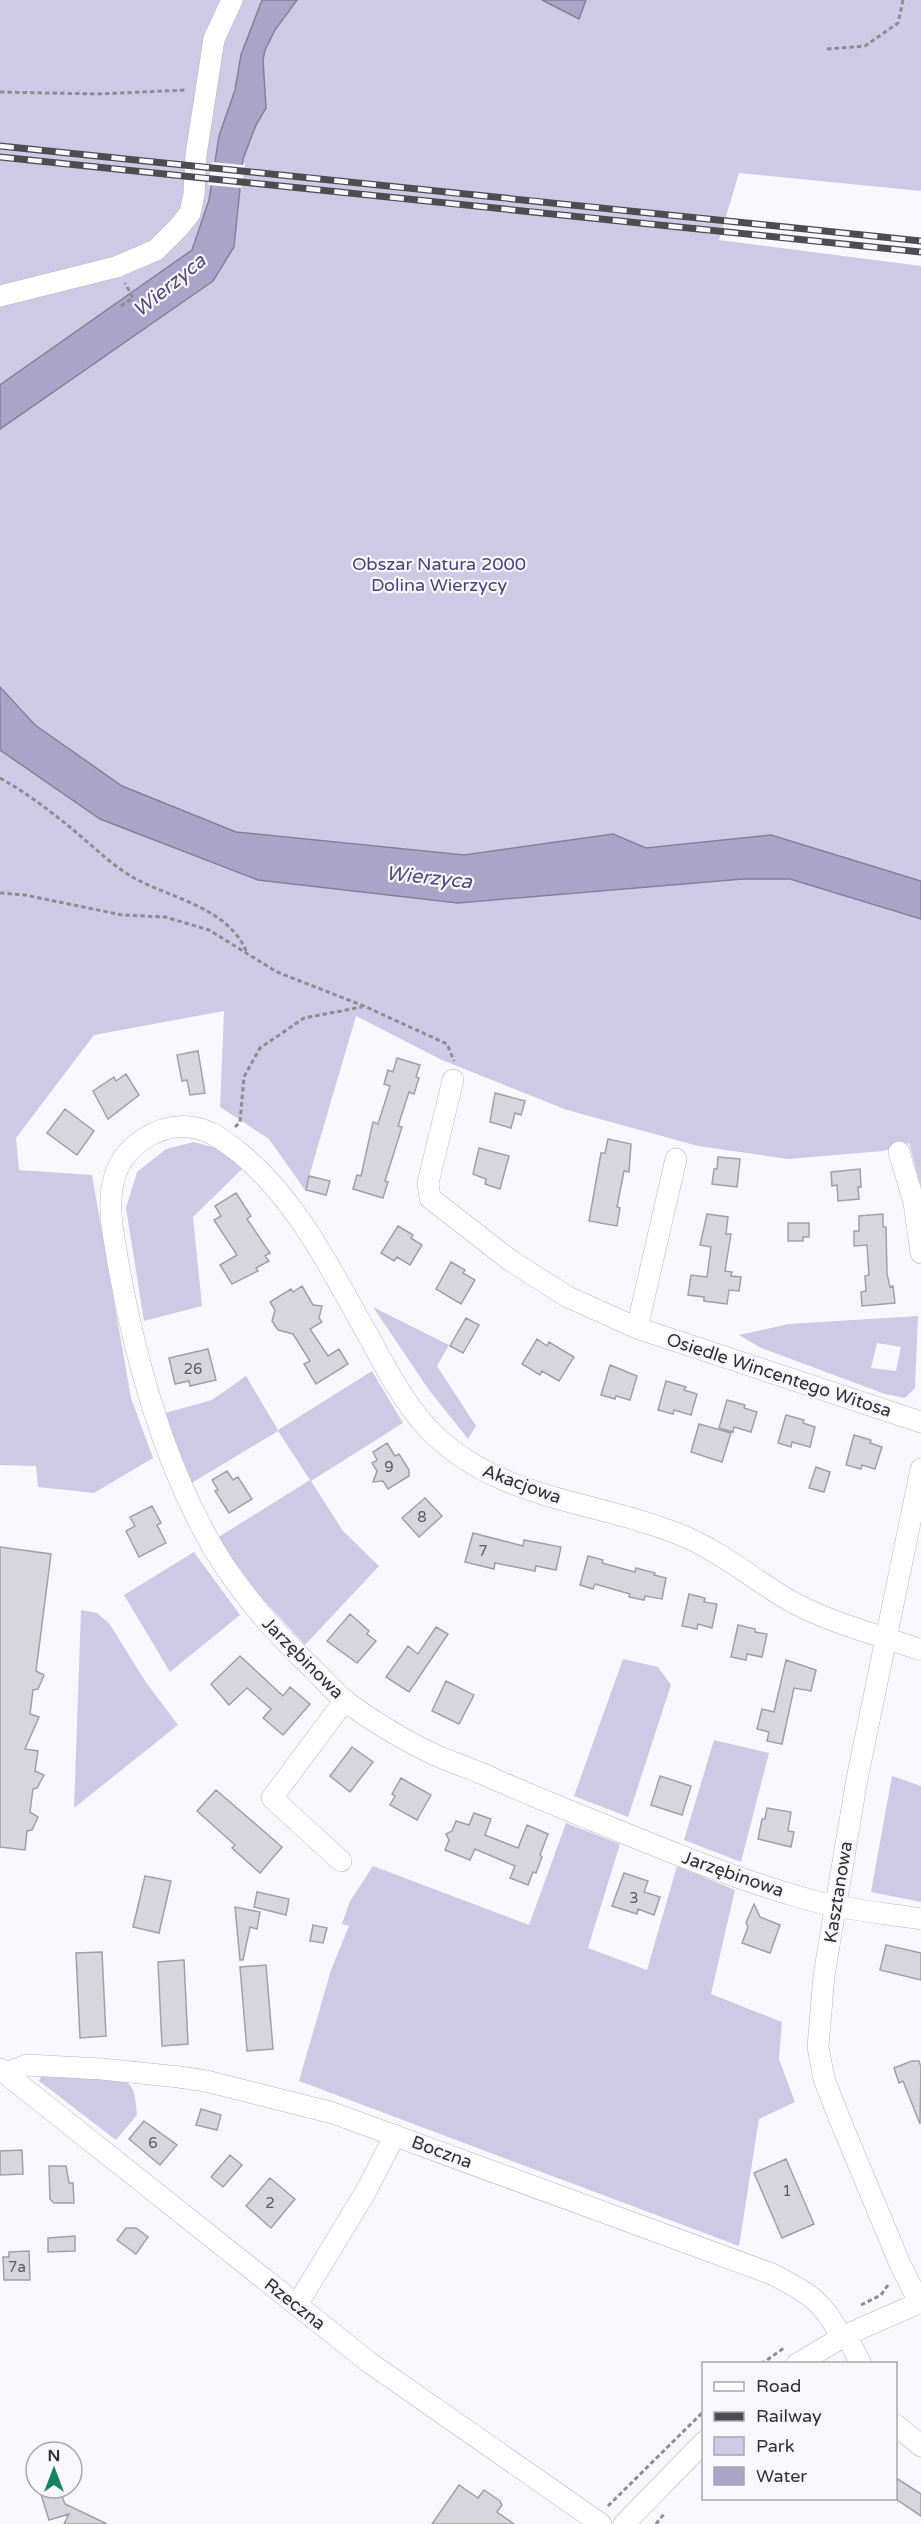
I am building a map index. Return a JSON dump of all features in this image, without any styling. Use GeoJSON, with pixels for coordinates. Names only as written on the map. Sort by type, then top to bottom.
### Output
{"type":"FeatureCollection","features":[{"type":"Feature","properties":{"kind":"street"},"geometry":{"type":"LineString","coordinates":[[0,296],[116,267],[156,250],[179,228],[190,213],[192,203],[196,155],[214,39],[232,0]]}},
{"type":"Feature","properties":{"kind":"street","name":"Osiedle Wincentego Witosa"},"geometry":{"type":"LineString","coordinates":[[453,1080],[428,1183],[430,1198],[511,1261],[568,1297],[637,1328],[921,1422]]}},
{"type":"Feature","properties":{"kind":"street","name":"Akacjowa"},"geometry":{"type":"LineString","coordinates":[[154,1132],[172,1127],[190,1127],[222,1137],[258,1168],[294,1211],[336,1278],[403,1397],[419,1419],[455,1454],[493,1477],[514,1485],[651,1523],[686,1537],[719,1553],[797,1604],[921,1650]]}},
{"type":"Feature","properties":{"kind":"street","name":"Jarzębinowa"},"geometry":{"type":"LineString","coordinates":[[154,1132],[139,1142],[122,1160],[114,1179],[111,1205],[122,1282],[142,1369],[158,1420],[194,1510],[227,1570],[253,1606],[283,1640],[345,1700],[426,1751],[518,1791],[702,1864],[808,1899],[921,1919]]}},
{"type":"Feature","properties":{"kind":"street"},"geometry":{"type":"LineString","coordinates":[[898,1152],[914,1202],[921,1253]]}},
{"type":"Feature","properties":{"kind":"street"},"geometry":{"type":"LineString","coordinates":[[637,1328],[676,1158]]}},
{"type":"Feature","properties":{"kind":"street","name":"Kasztanowa"},"geometry":{"type":"LineString","coordinates":[[920,2302],[900,2264],[824,2079],[818,2047],[819,2017],[835,1905],[857,1779],[921,1469]]}},
{"type":"Feature","properties":{"kind":"street"},"geometry":{"type":"LineString","coordinates":[[341,1861],[272,1798],[345,1700]]}},
{"type":"Feature","properties":{"kind":"street","name":"Boczna"},"geometry":{"type":"LineString","coordinates":[[3,2071],[27,2065],[56,2066],[206,2081],[333,2113],[772,2274],[793,2284],[828,2312],[860,2362]]}},
{"type":"Feature","properties":{"kind":"street","name":"Rzeczna"},"geometry":{"type":"LineString","coordinates":[[3,2071],[297,2305],[424,2402],[604,2516]]}},
{"type":"Feature","properties":{"kind":"street"},"geometry":{"type":"LineString","coordinates":[[297,2305],[365,2193],[395,2135]]}},
{"type":"Feature","properties":{"kind":"street"},"geometry":{"type":"LineString","coordinates":[[800,2362],[843,2336],[920,2302]]}},
{"type":"Feature","properties":{"kind":"street"},"geometry":{"type":"LineString","coordinates":[[897,2426],[921,2446]]}},
{"type":"Feature","properties":{"kind":"street"},"geometry":{"type":"LineString","coordinates":[[624,2524],[702,2444]]}},
{"type":"Feature","properties":{"kind":"path"},"geometry":{"type":"LineString","coordinates":[[827,49],[865,46],[898,23],[903,0]]}},
{"type":"Feature","properties":{"kind":"path"},"geometry":{"type":"LineString","coordinates":[[0,92],[98,93],[207,89]]}},
{"type":"Feature","properties":{"kind":"path"},"geometry":{"type":"LineString","coordinates":[[121,306],[133,298],[126,285]]}},
{"type":"Feature","properties":{"kind":"path"},"geometry":{"type":"LineString","coordinates":[[0,778],[22,791],[134,877],[170,896],[207,910],[232,931],[244,946],[248,956]]}},
{"type":"Feature","properties":{"kind":"path"},"geometry":{"type":"LineString","coordinates":[[0,893],[25,895],[123,915],[165,916],[209,930],[277,972],[364,1006],[447,1044],[455,1062],[453,1080]]}},
{"type":"Feature","properties":{"kind":"path"},"geometry":{"type":"LineString","coordinates":[[222,1137],[240,1122],[244,1077],[260,1048],[304,1018],[364,1006]]}},
{"type":"Feature","properties":{"kind":"path"},"geometry":{"type":"LineString","coordinates":[[604,2516],[702,2413]]}},
{"type":"Feature","properties":{"kind":"path"},"geometry":{"type":"LineString","coordinates":[[656,2524],[667,2509]]}},
{"type":"Feature","properties":{"kind":"green space","name":"Obszar Natura 2000 Dolina Wierzycy"},"geometry":{"type":"Polygon","coordinates":[[[0,0],[921,0],[921,191],[739,173],[719,240],[921,266],[921,1188],[909,1143],[883,1151],[788,1159],[698,1146],[567,1110],[442,1060],[356,1016],[305,1190],[269,1139],[220,1107],[224,1011],[94,1035],[16,1138],[19,1170],[92,1175],[131,1398],[153,1458],[94,1493],[38,1487],[36,1466],[0,1465],[0,0]]]}},
{"type":"Feature","properties":{"kind":"green space"},"geometry":{"type":"Polygon","coordinates":[[[194,1142],[223,1150],[243,1168],[193,1217],[202,1306],[144,1321],[126,1208],[137,1172],[166,1149],[194,1142]]]}},
{"type":"Feature","properties":{"kind":"green space"},"geometry":{"type":"Polygon","coordinates":[[[373,1307],[449,1345],[437,1366],[476,1426],[468,1439],[429,1390],[373,1307]]]}},
{"type":"Feature","properties":{"kind":"green space"},"geometry":{"type":"Polygon","coordinates":[[[918,1316],[915,1388],[905,1398],[885,1394],[761,1348],[739,1335],[789,1324],[918,1316]],[[877,1343],[871,1368],[896,1371],[901,1347],[877,1343]]]}},
{"type":"Feature","properties":{"kind":"green space"},"geometry":{"type":"Polygon","coordinates":[[[372,1371],[403,1423],[311,1481],[343,1531],[379,1566],[305,1645],[260,1596],[217,1538],[310,1480],[278,1431],[190,1484],[165,1413],[212,1400],[246,1376],[278,1430],[372,1371]]]}},
{"type":"Feature","properties":{"kind":"green space"},"geometry":{"type":"Polygon","coordinates":[[[194,1552],[240,1615],[170,1672],[124,1595],[194,1552]]]}},
{"type":"Feature","properties":{"kind":"green space"},"geometry":{"type":"Polygon","coordinates":[[[81,1610],[97,1613],[109,1623],[145,1681],[178,1725],[74,1808],[81,1610]]]}},
{"type":"Feature","properties":{"kind":"green space"},"geometry":{"type":"Polygon","coordinates":[[[623,1659],[658,1667],[671,1685],[628,1817],[574,1796],[623,1659]]]}},
{"type":"Feature","properties":{"kind":"green space"},"geometry":{"type":"Polygon","coordinates":[[[714,1740],[769,1753],[741,1862],[684,1840],[714,1740]]]}},
{"type":"Feature","properties":{"kind":"green space"},"geometry":{"type":"Polygon","coordinates":[[[892,1776],[921,1786],[921,1902],[871,1892],[892,1776]]]}},
{"type":"Feature","properties":{"kind":"green space"},"geometry":{"type":"Polygon","coordinates":[[[566,1823],[620,1844],[588,1948],[647,1970],[677,1866],[735,1890],[711,1994],[782,2022],[779,2059],[795,2102],[759,2119],[739,2246],[299,2081],[331,1970],[349,1926],[342,1924],[350,1901],[373,1866],[529,1925],[566,1823]]]}},
{"type":"Feature","properties":{"kind":"green space"},"geometry":{"type":"Polygon","coordinates":[[[44,2070],[100,2074],[121,2079],[133,2090],[137,2115],[116,2140],[39,2081],[44,2070]]]}},
{"type":"Feature","properties":{"kind":"water","name":"Wierzyca"},"geometry":{"type":"Polygon","coordinates":[[[262,0],[297,0],[275,30],[265,50],[263,60],[266,108],[256,125],[243,159],[234,247],[213,281],[0,429],[0,385],[192,250],[209,200],[219,136],[235,90],[241,55],[262,0]]]}},
{"type":"Feature","properties":{"kind":"water"},"geometry":{"type":"Polygon","coordinates":[[[542,0],[586,0],[579,19],[542,0]]]}},
{"type":"Feature","properties":{"kind":"water","name":"Wierzyca"},"geometry":{"type":"Polygon","coordinates":[[[0,687],[35,725],[122,786],[236,832],[464,855],[613,834],[646,848],[771,835],[921,881],[921,919],[790,879],[743,879],[458,903],[258,880],[100,819],[0,750],[0,687]]]}},
{"type":"Feature","properties":{"kind":"pier"},"geometry":{"type":"Polygon","coordinates":[[[212,162],[243,165],[245,162],[241,191],[241,188],[208,185],[212,162]]]}},
{"type":"Feature","properties":{"kind":"building"},"geometry":{"type":"Polygon","coordinates":[[[198,1051],[205,1093],[190,1095],[187,1080],[182,1081],[177,1055],[198,1051]]]}},
{"type":"Feature","properties":{"kind":"building"},"geometry":{"type":"Polygon","coordinates":[[[397,1058],[420,1065],[416,1077],[419,1078],[414,1094],[409,1092],[398,1126],[402,1127],[385,1181],[388,1182],[383,1198],[353,1189],[357,1175],[361,1176],[373,1122],[378,1124],[390,1086],[384,1084],[388,1070],[393,1072],[397,1058]]]}},
{"type":"Feature","properties":{"kind":"building"},"geometry":{"type":"Polygon","coordinates":[[[126,1074],[139,1095],[108,1119],[93,1091],[114,1077],[116,1081],[126,1074]]]}},
{"type":"Feature","properties":{"kind":"building"},"geometry":{"type":"Polygon","coordinates":[[[495,1093],[525,1101],[521,1115],[515,1113],[511,1128],[490,1122],[495,1093]]]}},
{"type":"Feature","properties":{"kind":"building"},"geometry":{"type":"Polygon","coordinates":[[[65,1109],[94,1131],[77,1155],[47,1133],[65,1109]]]}},
{"type":"Feature","properties":{"kind":"building"},"geometry":{"type":"Polygon","coordinates":[[[608,1139],[631,1144],[629,1172],[624,1171],[617,1207],[620,1208],[617,1226],[589,1221],[601,1153],[605,1153],[608,1139]]]}},
{"type":"Feature","properties":{"kind":"building"},"geometry":{"type":"Polygon","coordinates":[[[479,1148],[509,1156],[500,1189],[485,1184],[486,1179],[473,1174],[479,1148]]]}},
{"type":"Feature","properties":{"kind":"building"},"geometry":{"type":"Polygon","coordinates":[[[718,1157],[740,1159],[737,1187],[712,1184],[718,1157]]]}},
{"type":"Feature","properties":{"kind":"building"},"geometry":{"type":"Polygon","coordinates":[[[860,1169],[859,1199],[838,1201],[837,1185],[832,1186],[831,1172],[860,1169]]]}},
{"type":"Feature","properties":{"kind":"building"},"geometry":{"type":"Polygon","coordinates":[[[309,1176],[330,1181],[326,1195],[306,1190],[309,1176]]]}},
{"type":"Feature","properties":{"kind":"building"},"geometry":{"type":"Polygon","coordinates":[[[236,1193],[251,1216],[247,1219],[270,1253],[265,1256],[269,1261],[256,1268],[258,1271],[232,1284],[220,1265],[237,1255],[214,1220],[221,1216],[215,1206],[236,1193]]]}},
{"type":"Feature","properties":{"kind":"building"},"geometry":{"type":"Polygon","coordinates":[[[707,1214],[728,1217],[726,1234],[731,1234],[725,1271],[732,1272],[731,1276],[741,1277],[739,1291],[729,1290],[727,1304],[704,1301],[704,1297],[688,1295],[691,1275],[707,1277],[711,1247],[700,1245],[707,1214]]]}},
{"type":"Feature","properties":{"kind":"building"},"geometry":{"type":"Polygon","coordinates":[[[883,1214],[883,1227],[886,1227],[887,1274],[890,1287],[893,1286],[895,1303],[862,1306],[861,1292],[866,1291],[865,1276],[869,1275],[867,1245],[854,1246],[854,1231],[859,1231],[859,1216],[883,1214]]]}},
{"type":"Feature","properties":{"kind":"building"},"geometry":{"type":"Polygon","coordinates":[[[788,1223],[809,1223],[809,1237],[803,1237],[803,1241],[788,1241],[788,1223]]]}},
{"type":"Feature","properties":{"kind":"building"},"geometry":{"type":"Polygon","coordinates":[[[398,1226],[413,1235],[411,1238],[422,1245],[410,1265],[397,1257],[394,1261],[381,1253],[398,1226]]]}},
{"type":"Feature","properties":{"kind":"building"},"geometry":{"type":"Polygon","coordinates":[[[451,1262],[465,1270],[463,1273],[475,1280],[461,1304],[436,1289],[451,1262]]]}},
{"type":"Feature","properties":{"kind":"building"},"geometry":{"type":"Polygon","coordinates":[[[302,1286],[313,1305],[322,1306],[319,1318],[322,1322],[310,1329],[328,1356],[339,1349],[348,1364],[316,1384],[304,1364],[310,1361],[293,1334],[278,1330],[272,1321],[275,1310],[270,1302],[291,1289],[293,1292],[302,1286]]]}},
{"type":"Feature","properties":{"kind":"building"},"geometry":{"type":"Polygon","coordinates":[[[466,1318],[479,1325],[463,1353],[450,1346],[466,1318]]]}},
{"type":"Feature","properties":{"kind":"building"},"geometry":{"type":"Polygon","coordinates":[[[537,1339],[547,1346],[549,1342],[574,1357],[559,1381],[542,1371],[540,1375],[522,1364],[537,1339]]]}},
{"type":"Feature","properties":{"kind":"building"},"geometry":{"type":"Polygon","coordinates":[[[208,1349],[216,1380],[190,1386],[189,1381],[175,1384],[169,1358],[208,1349]]]}},
{"type":"Feature","properties":{"kind":"building"},"geometry":{"type":"Polygon","coordinates":[[[610,1365],[637,1376],[630,1400],[601,1395],[610,1365]]]}},
{"type":"Feature","properties":{"kind":"building"},"geometry":{"type":"Polygon","coordinates":[[[666,1381],[686,1387],[684,1390],[697,1394],[691,1415],[674,1410],[673,1414],[658,1410],[666,1381]]]}},
{"type":"Feature","properties":{"kind":"building"},"geometry":{"type":"Polygon","coordinates":[[[727,1400],[745,1405],[744,1408],[757,1412],[751,1432],[734,1427],[733,1432],[719,1428],[727,1400]]]}},
{"type":"Feature","properties":{"kind":"building"},"geometry":{"type":"Polygon","coordinates":[[[786,1415],[804,1420],[803,1423],[815,1427],[810,1447],[792,1442],[791,1447],[778,1443],[786,1415]]]}},
{"type":"Feature","properties":{"kind":"building"},"geometry":{"type":"Polygon","coordinates":[[[699,1424],[731,1433],[722,1462],[691,1452],[699,1424]]]}},
{"type":"Feature","properties":{"kind":"building"},"geometry":{"type":"Polygon","coordinates":[[[854,1435],[871,1440],[870,1443],[882,1447],[875,1469],[862,1465],[861,1469],[846,1465],[854,1435]]]}},
{"type":"Feature","properties":{"kind":"building"},"geometry":{"type":"Polygon","coordinates":[[[387,1443],[395,1456],[399,1454],[409,1470],[409,1476],[388,1489],[383,1481],[373,1482],[377,1471],[372,1463],[377,1460],[373,1452],[387,1443]]]}},
{"type":"Feature","properties":{"kind":"building"},"geometry":{"type":"Polygon","coordinates":[[[816,1467],[830,1472],[824,1492],[809,1488],[816,1467]]]}},
{"type":"Feature","properties":{"kind":"building"},"geometry":{"type":"Polygon","coordinates":[[[227,1471],[233,1480],[238,1477],[252,1499],[229,1513],[215,1491],[218,1490],[212,1480],[227,1471]]]}},
{"type":"Feature","properties":{"kind":"building"},"geometry":{"type":"Polygon","coordinates":[[[425,1498],[442,1516],[419,1537],[402,1518],[425,1498]]]}},
{"type":"Feature","properties":{"kind":"building"},"geometry":{"type":"Polygon","coordinates":[[[152,1506],[161,1523],[157,1525],[166,1543],[139,1557],[126,1531],[135,1526],[130,1517],[152,1506]]]}},
{"type":"Feature","properties":{"kind":"building"},"geometry":{"type":"Polygon","coordinates":[[[473,1533],[523,1546],[524,1540],[561,1547],[556,1570],[536,1566],[535,1571],[495,1563],[494,1569],[465,1562],[473,1533]]]}},
{"type":"Feature","properties":{"kind":"building"},"geometry":{"type":"Polygon","coordinates":[[[0,1547],[51,1554],[36,1671],[44,1675],[38,1689],[33,1690],[30,1714],[39,1717],[25,1749],[38,1751],[35,1771],[44,1775],[37,1788],[33,1789],[30,1812],[38,1817],[32,1830],[27,1831],[25,1850],[0,1847],[0,1547]]]}},
{"type":"Feature","properties":{"kind":"building"},"geometry":{"type":"Polygon","coordinates":[[[588,1556],[603,1560],[602,1563],[635,1572],[636,1568],[666,1578],[662,1599],[645,1596],[644,1600],[629,1597],[630,1594],[595,1584],[593,1589],[580,1585],[588,1556]]]}},
{"type":"Feature","properties":{"kind":"building"},"geometry":{"type":"Polygon","coordinates":[[[689,1594],[705,1598],[704,1602],[717,1604],[712,1628],[698,1624],[697,1629],[682,1626],[689,1594]]]}},
{"type":"Feature","properties":{"kind":"building"},"geometry":{"type":"Polygon","coordinates":[[[350,1614],[369,1631],[367,1634],[376,1641],[357,1663],[327,1641],[350,1614]]]}},
{"type":"Feature","properties":{"kind":"building"},"geometry":{"type":"Polygon","coordinates":[[[738,1625],[767,1634],[762,1657],[747,1654],[746,1660],[731,1657],[738,1625]]]}},
{"type":"Feature","properties":{"kind":"building"},"geometry":{"type":"Polygon","coordinates":[[[436,1627],[448,1634],[409,1692],[386,1677],[408,1646],[418,1654],[436,1627]]]}},
{"type":"Feature","properties":{"kind":"building"},"geometry":{"type":"Polygon","coordinates":[[[240,1656],[283,1696],[290,1687],[310,1704],[283,1735],[263,1718],[271,1709],[247,1688],[229,1705],[211,1684],[240,1656]]]}},
{"type":"Feature","properties":{"kind":"building"},"geometry":{"type":"Polygon","coordinates":[[[786,1660],[816,1670],[811,1691],[794,1688],[782,1744],[767,1741],[769,1732],[757,1729],[762,1709],[774,1712],[786,1660]]]}},
{"type":"Feature","properties":{"kind":"building"},"geometry":{"type":"Polygon","coordinates":[[[446,1681],[474,1695],[459,1724],[432,1711],[446,1681]]]}},
{"type":"Feature","properties":{"kind":"building"},"geometry":{"type":"Polygon","coordinates":[[[352,1747],[373,1762],[350,1792],[330,1776],[352,1747]]]}},
{"type":"Feature","properties":{"kind":"building"},"geometry":{"type":"Polygon","coordinates":[[[660,1776],[691,1786],[682,1815],[651,1805],[660,1776]]]}},
{"type":"Feature","properties":{"kind":"building"},"geometry":{"type":"Polygon","coordinates":[[[401,1778],[431,1795],[417,1820],[390,1805],[395,1796],[392,1794],[401,1778]]]}},
{"type":"Feature","properties":{"kind":"building"},"geometry":{"type":"Polygon","coordinates":[[[216,1790],[282,1847],[260,1873],[232,1848],[235,1845],[197,1811],[216,1790]]]}},
{"type":"Feature","properties":{"kind":"building"},"geometry":{"type":"Polygon","coordinates":[[[767,1808],[791,1812],[788,1831],[794,1832],[791,1847],[758,1839],[767,1808]]]}},
{"type":"Feature","properties":{"kind":"building"},"geometry":{"type":"Polygon","coordinates":[[[474,1813],[491,1819],[485,1835],[518,1848],[527,1825],[548,1834],[536,1873],[533,1872],[528,1885],[510,1878],[515,1866],[475,1849],[470,1860],[445,1850],[449,1840],[446,1834],[452,1831],[456,1821],[469,1825],[474,1813]]]}},
{"type":"Feature","properties":{"kind":"building"},"geometry":{"type":"Polygon","coordinates":[[[624,1873],[648,1881],[644,1892],[660,1897],[654,1915],[638,1909],[637,1914],[612,1906],[624,1873]]]}},
{"type":"Feature","properties":{"kind":"building"},"geometry":{"type":"Polygon","coordinates":[[[145,1876],[171,1881],[159,1933],[133,1927],[145,1876]]]}},
{"type":"Feature","properties":{"kind":"building"},"geometry":{"type":"Polygon","coordinates":[[[257,1892],[289,1899],[286,1915],[254,1907],[257,1892]]]}},
{"type":"Feature","properties":{"kind":"building"},"geometry":{"type":"Polygon","coordinates":[[[754,1904],[760,1917],[780,1925],[770,1953],[742,1943],[748,1927],[746,1923],[754,1904]]]}},
{"type":"Feature","properties":{"kind":"building"},"geometry":{"type":"Polygon","coordinates":[[[235,1907],[260,1912],[257,1929],[250,1927],[243,1960],[240,1960],[235,1907]]]}},
{"type":"Feature","properties":{"kind":"building"},"geometry":{"type":"Polygon","coordinates":[[[313,1925],[327,1928],[323,1943],[310,1941],[313,1925]]]}},
{"type":"Feature","properties":{"kind":"building"},"geometry":{"type":"Polygon","coordinates":[[[886,1945],[921,1953],[921,1980],[880,1970],[886,1945]]]}},
{"type":"Feature","properties":{"kind":"building"},"geometry":{"type":"Polygon","coordinates":[[[102,1952],[106,2036],[80,2038],[76,1953],[102,1952]]]}},
{"type":"Feature","properties":{"kind":"building"},"geometry":{"type":"Polygon","coordinates":[[[184,1960],[188,2044],[162,2046],[158,1962],[184,1960]]]}},
{"type":"Feature","properties":{"kind":"building"},"geometry":{"type":"Polygon","coordinates":[[[266,1965],[273,2049],[247,2051],[240,1967],[266,1965]]]}},
{"type":"Feature","properties":{"kind":"building"},"geometry":{"type":"Polygon","coordinates":[[[912,2061],[919,2061],[921,2067],[920,2124],[903,2081],[899,2083],[894,2068],[912,2061]]]}},
{"type":"Feature","properties":{"kind":"building"},"geometry":{"type":"Polygon","coordinates":[[[201,2109],[221,2115],[217,2130],[196,2125],[201,2109]]]}},
{"type":"Feature","properties":{"kind":"building"},"geometry":{"type":"Polygon","coordinates":[[[144,2121],[177,2145],[160,2165],[129,2139],[144,2121]]]}},
{"type":"Feature","properties":{"kind":"building"},"geometry":{"type":"Polygon","coordinates":[[[22,2150],[23,2174],[0,2175],[0,2151],[22,2150]]]}},
{"type":"Feature","properties":{"kind":"building"},"geometry":{"type":"Polygon","coordinates":[[[230,2155],[242,2165],[223,2187],[211,2177],[230,2155]]]}},
{"type":"Feature","properties":{"kind":"building"},"geometry":{"type":"Polygon","coordinates":[[[786,2159],[814,2224],[782,2238],[754,2173],[786,2159]]]}},
{"type":"Feature","properties":{"kind":"building"},"geometry":{"type":"Polygon","coordinates":[[[49,2166],[66,2166],[69,2183],[73,2183],[74,2203],[54,2203],[50,2199],[49,2166]]]}},
{"type":"Feature","properties":{"kind":"building"},"geometry":{"type":"Polygon","coordinates":[[[270,2178],[295,2199],[271,2228],[246,2206],[270,2178]]]}},
{"type":"Feature","properties":{"kind":"building"},"geometry":{"type":"Polygon","coordinates":[[[126,2228],[136,2228],[148,2237],[136,2254],[117,2240],[126,2228]]]}},
{"type":"Feature","properties":{"kind":"building"},"geometry":{"type":"Polygon","coordinates":[[[75,2236],[75,2251],[48,2252],[48,2238],[75,2236]]]}},
{"type":"Feature","properties":{"kind":"building"},"geometry":{"type":"Polygon","coordinates":[[[29,2251],[30,2280],[4,2280],[3,2257],[9,2257],[9,2252],[29,2251]]]}},
{"type":"Feature","properties":{"kind":"building"},"geometry":{"type":"Polygon","coordinates":[[[897,2479],[921,2494],[921,2516],[897,2500],[897,2479]]]}},
{"type":"Feature","properties":{"kind":"building"},"geometry":{"type":"Polygon","coordinates":[[[459,2485],[478,2498],[484,2490],[500,2501],[502,2505],[497,2512],[514,2524],[432,2524],[459,2485]]]}},
{"type":"Feature","properties":{"kind":"building"},"geometry":{"type":"Polygon","coordinates":[[[43,2500],[64,2500],[65,2504],[107,2524],[64,2524],[69,2514],[49,2520],[43,2500]]]}},
{"type":"Feature","properties":{"kind":"railway"},"geometry":{"type":"LineString","coordinates":[[0,146],[921,241]]}},
{"type":"Feature","properties":{"kind":"railway"},"geometry":{"type":"LineString","coordinates":[[0,157],[921,252]]}}]}
